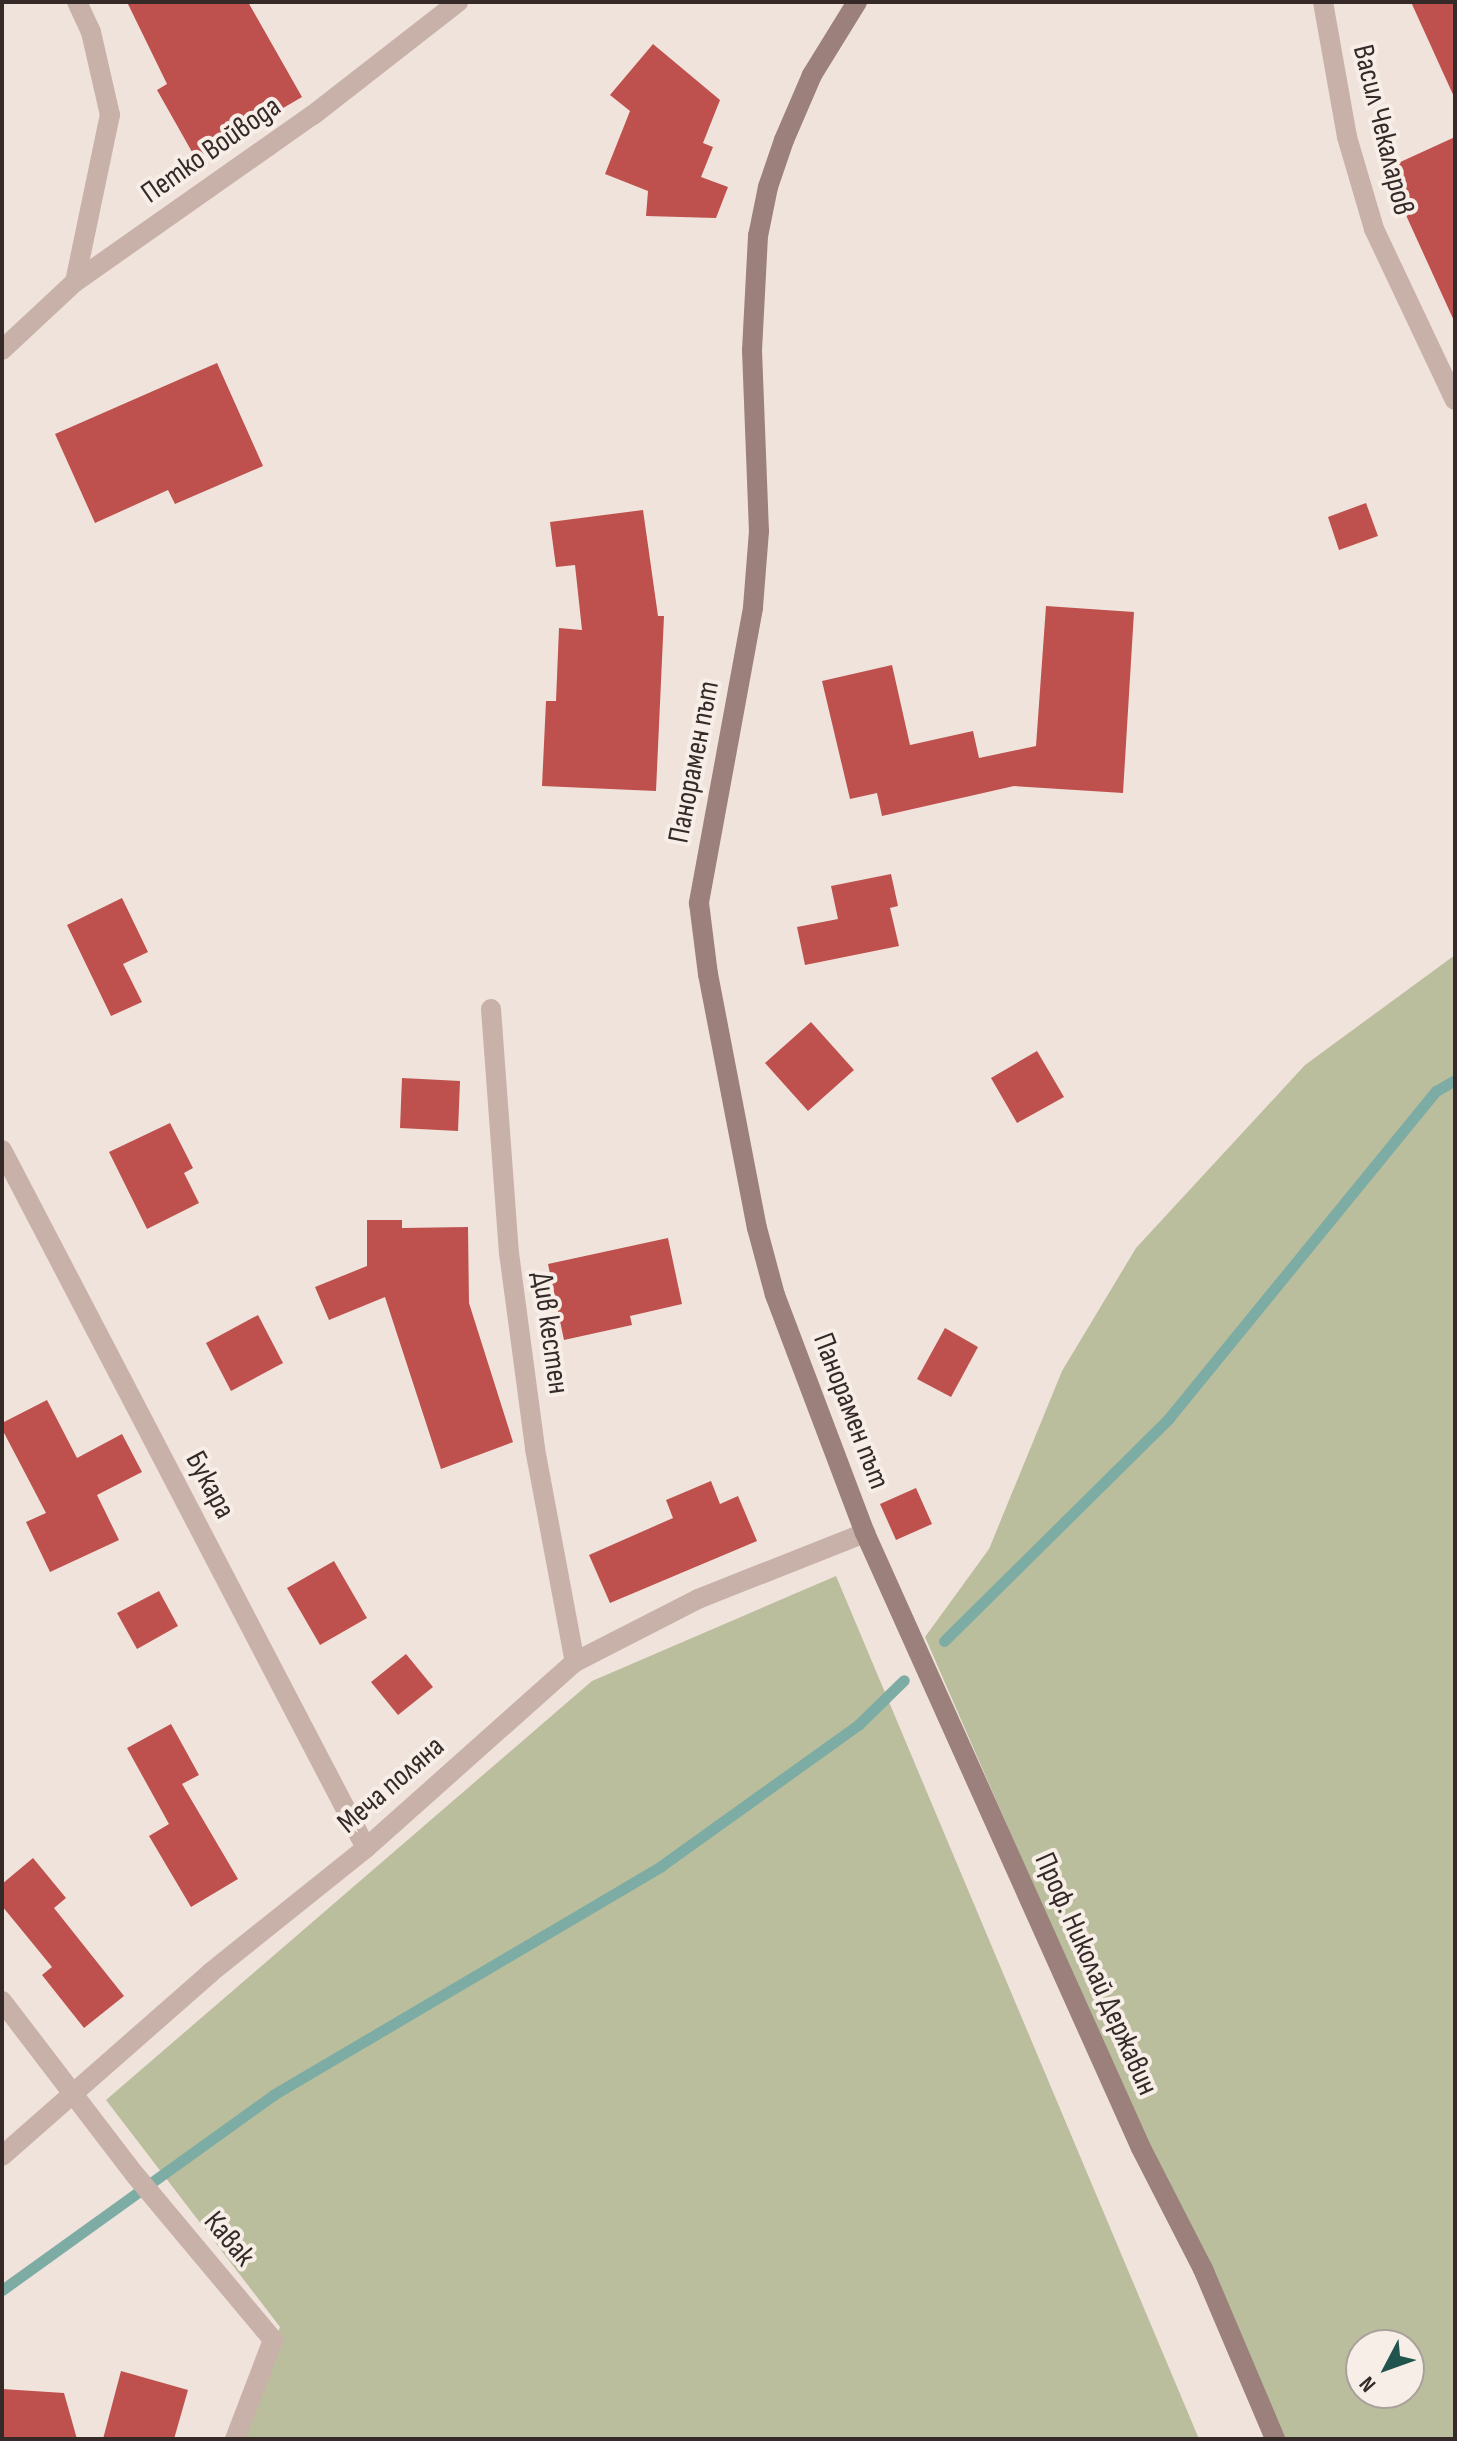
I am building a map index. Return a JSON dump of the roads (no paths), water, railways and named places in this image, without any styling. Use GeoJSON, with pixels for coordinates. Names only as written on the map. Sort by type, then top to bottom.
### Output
{"type":"FeatureCollection","features":[{"type":"Feature","properties":{"kind":"main road","name":"Панорамен път"},"geometry":{"type":"LineString","coordinates":[[857,2],[812,75],[778,155],[762,212],[752,350],[759,531],[753,608],[699,903],[708,974],[757,1228],[775,1295],[865,1533]]}},
{"type":"Feature","properties":{"kind":"main road","name":"Проф. Николай Державин"},"geometry":{"type":"LineString","coordinates":[[865,1533],[1141,2148],[1203,2269],[1275,2439]]}},
{"type":"Feature","properties":{"kind":"street"},"geometry":{"type":"LineString","coordinates":[[75,282],[110,115],[91,32],[77,2]]}},
{"type":"Feature","properties":{"kind":"street","name":"Петко Войвода"},"geometry":{"type":"LineString","coordinates":[[2,350],[75,282],[313,115],[458,2]]}},
{"type":"Feature","properties":{"kind":"street","name":"Васил Чекаларов"},"geometry":{"type":"LineString","coordinates":[[1323,2],[1347,137],[1374,229],[1455,400]]}},
{"type":"Feature","properties":{"kind":"street","name":"Див кестен"},"geometry":{"type":"LineString","coordinates":[[491,1009],[509,1253],[535,1449],[575,1662]]}},
{"type":"Feature","properties":{"kind":"street","name":"Букара"},"geometry":{"type":"LineString","coordinates":[[2,1150],[366,1848]]}},
{"type":"Feature","properties":{"kind":"street","name":"Меча поляна"},"geometry":{"type":"LineString","coordinates":[[2,2156],[210,1973],[366,1848],[575,1662],[698,1599],[865,1533]]}},
{"type":"Feature","properties":{"kind":"street","name":"Кавак"},"geometry":{"type":"LineString","coordinates":[[2,2001],[136,2176],[273,2340],[235,2439]]}},
{"type":"Feature","properties":{"kind":"waterway"},"geometry":{"type":"LineString","coordinates":[[944,1641],[1169,1418],[1436,1091],[1455,1080]]}},
{"type":"Feature","properties":{"kind":"waterway"},"geometry":{"type":"LineString","coordinates":[[2,2290],[273,2095],[661,1866],[858,1725],[904,1680]]}}]}
